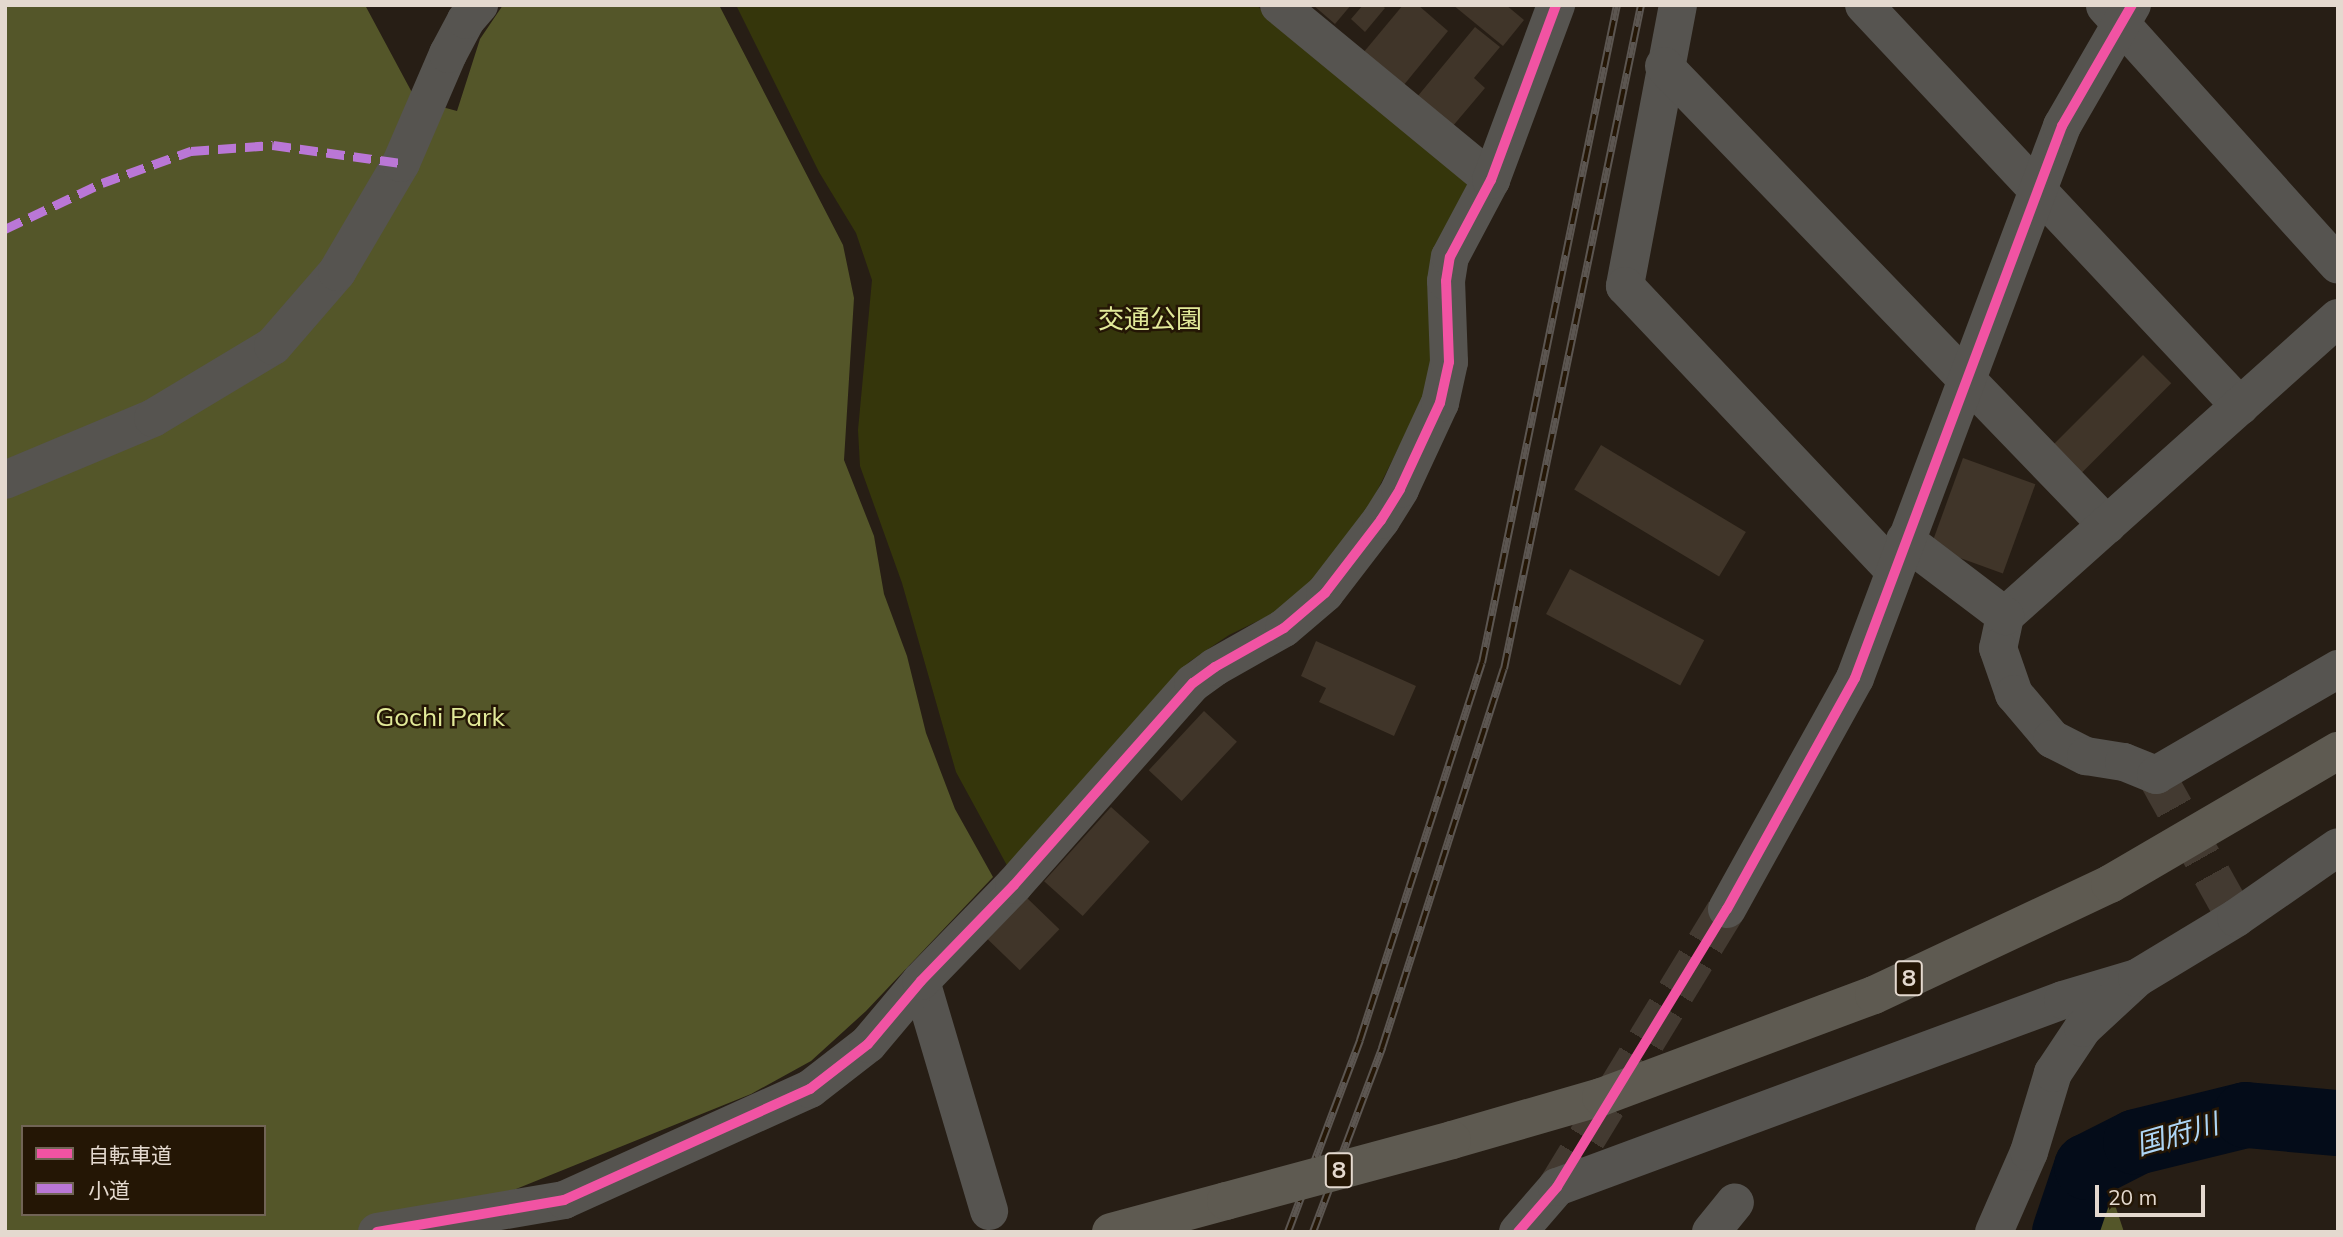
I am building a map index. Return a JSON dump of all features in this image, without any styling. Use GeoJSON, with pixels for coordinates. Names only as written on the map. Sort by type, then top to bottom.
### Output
{"type":"FeatureCollection","features":[{"type":"Feature","properties":{"kind":"highway","name":"8"},"geometry":{"type":"LineString","coordinates":[[1111,1232],[1601,1097],[1874,995],[2110,884],[2338,751]]}},
{"type":"Feature","properties":{"kind":"street"},"geometry":{"type":"LineString","coordinates":[[5,480],[153,418],[273,346],[337,272],[401,163],[448,54],[466,20],[478,5]]}},
{"type":"Feature","properties":{"kind":"street"},"geometry":{"type":"LineString","coordinates":[[1279,5],[1491,180]]}},
{"type":"Feature","properties":{"kind":"street"},"geometry":{"type":"LineString","coordinates":[[464,1232],[564,1200],[810,1089],[868,1044],[921,981],[1014,885],[1193,683],[1214,667],[1284,628],[1325,593],[1381,520],[1417,457],[1440,403],[1449,362],[1446,281],[1450,257],[1491,180],[1556,5]]}},
{"type":"Feature","properties":{"kind":"street"},"geometry":{"type":"LineString","coordinates":[[1678,5],[1664,66],[1625,286],[1900,555],[2005,616]]}},
{"type":"Feature","properties":{"kind":"street"},"geometry":{"type":"LineString","coordinates":[[1864,5],[2240,406]]}},
{"type":"Feature","properties":{"kind":"street"},"geometry":{"type":"LineString","coordinates":[[1727,909],[1855,678],[1964,379],[2062,126],[2119,12],[2338,265]]}},
{"type":"Feature","properties":{"kind":"street"},"geometry":{"type":"LineString","coordinates":[[1664,66],[2107,524]]}},
{"type":"Feature","properties":{"kind":"street"},"geometry":{"type":"LineString","coordinates":[[2338,318],[2005,616],[1998,648],[2014,694],[2052,739],[2086,756],[2124,762],[2156,775],[2338,669]]}},
{"type":"Feature","properties":{"kind":"street"},"geometry":{"type":"LineString","coordinates":[[1994,1232],[2029,1152],[2053,1073],[2083,1028],[2137,978],[2236,918],[2338,847]]}},
{"type":"Feature","properties":{"kind":"street"},"geometry":{"type":"LineString","coordinates":[[1534,1227],[1557,1187],[2063,1000],[2137,978]]}},
{"type":"Feature","properties":{"kind":"street"},"geometry":{"type":"LineString","coordinates":[[921,981],[989,1211]]}},
{"type":"Feature","properties":{"kind":"street"},"geometry":{"type":"LineString","coordinates":[[377,1232],[564,1200]]}},
{"type":"Feature","properties":{"kind":"street"},"geometry":{"type":"LineString","coordinates":[[1710,1232],[1735,1202]]}},
{"type":"Feature","properties":{"kind":"green space","name":"Gochi Park"},"geometry":{"type":"Polygon","coordinates":[[[5,5],[365,5],[416,100],[457,111],[480,39],[503,5],[719,5],[843,245],[854,298],[844,460],[874,536],[884,594],[907,656],[926,733],[955,809],[993,877],[866,1011],[811,1061],[751,1094],[410,1232],[5,1232],[5,5]]]}},
{"type":"Feature","properties":{"kind":"green space","name":"交通公園"},"geometry":{"type":"Polygon","coordinates":[[[736,5],[1256,5],[1475,185],[1431,383],[1371,503],[1308,588],[1270,615],[1229,635],[1189,662],[1010,871],[956,772],[902,583],[860,466],[858,430],[872,280],[856,233],[819,172],[736,5]]]}},
{"type":"Feature","properties":{"kind":"green space"},"geometry":{"type":"Polygon","coordinates":[[[2111,1193],[2124,1232],[2057,1232],[2062,1222],[2088,1202],[2111,1193]]]}},
{"type":"Feature","properties":{"kind":"building"},"geometry":{"type":"Polygon","coordinates":[[[1313,5],[1351,5],[1335,24],[1313,5]]]}},
{"type":"Feature","properties":{"kind":"building"},"geometry":{"type":"Polygon","coordinates":[[[1363,5],[1381,5],[1385,8],[1365,32],[1351,19],[1363,5]]]}},
{"type":"Feature","properties":{"kind":"building"},"geometry":{"type":"Polygon","coordinates":[[[1403,5],[1418,5],[1448,31],[1403,86],[1363,53],[1403,5]]]}},
{"type":"Feature","properties":{"kind":"building"},"geometry":{"type":"Polygon","coordinates":[[[1453,5],[1506,5],[1524,20],[1503,46],[1453,5]]]}},
{"type":"Feature","properties":{"kind":"building"},"geometry":{"type":"Polygon","coordinates":[[[1475,27],[1500,47],[1474,78],[1485,88],[1452,127],[1417,97],[1475,27]]]}},
{"type":"Feature","properties":{"kind":"building"},"geometry":{"type":"Polygon","coordinates":[[[2143,355],[2171,383],[2081,474],[2052,446],[2143,355]]]}},
{"type":"Feature","properties":{"kind":"building"},"geometry":{"type":"Polygon","coordinates":[[[1601,445],[1746,532],[1719,577],[1574,490],[1601,445]]]}},
{"type":"Feature","properties":{"kind":"building"},"geometry":{"type":"Polygon","coordinates":[[[1963,458],[2035,484],[2003,574],[1931,547],[1963,458]]]}},
{"type":"Feature","properties":{"kind":"building"},"geometry":{"type":"Polygon","coordinates":[[[1570,569],[1704,640],[1680,685],[1546,614],[1570,569]]]}},
{"type":"Feature","properties":{"kind":"building"},"geometry":{"type":"Polygon","coordinates":[[[1316,641],[1416,686],[1394,736],[1319,702],[1326,688],[1301,676],[1316,641]]]}},
{"type":"Feature","properties":{"kind":"building"},"geometry":{"type":"Polygon","coordinates":[[[1204,711],[1237,742],[1182,801],[1149,770],[1204,711]]]}},
{"type":"Feature","properties":{"kind":"building"},"geometry":{"type":"Polygon","coordinates":[[[1111,807],[1150,842],[1083,916],[1044,881],[1111,807]]]}},
{"type":"Feature","properties":{"kind":"building"},"geometry":{"type":"Polygon","coordinates":[[[1027,898],[1059,929],[1020,970],[987,939],[1027,898]]]}},
{"type":"Feature","properties":{"kind":"waterway","name":"国府川"},"geometry":{"type":"LineString","coordinates":[[2065,1232],[2087,1167],[2136,1142],[2246,1115],[2338,1123]]}},
{"type":"Feature","properties":{"kind":"tunnel"},"geometry":{"type":"LineString","coordinates":[[2156,775],[2236,918]]}},
{"type":"Feature","properties":{"kind":"tunnel"},"geometry":{"type":"LineString","coordinates":[[1557,1187],[1727,909]]}},
{"type":"Feature","properties":{"kind":"railway"},"geometry":{"type":"LineString","coordinates":[[1288,1232],[1360,1040],[1482,663],[1617,5]]}},
{"type":"Feature","properties":{"kind":"railway"},"geometry":{"type":"LineString","coordinates":[[1313,1232],[1382,1048],[1504,669],[1641,5]]}},
{"type":"Feature","properties":{"kind":"marked path"},"geometry":{"type":"LineString","coordinates":[[5,229],[102,183],[191,151],[273,145],[401,163]]}},
{"type":"Feature","properties":{"kind":"cycle path"},"geometry":{"type":"LineString","coordinates":[[377,1232],[564,1200],[810,1089],[868,1044],[921,981],[1014,885],[1193,683],[1215,667],[1284,628],[1325,593],[1381,520],[1400,489],[1440,403],[1449,362],[1446,281],[1450,257],[1491,180],[1556,5]]}},
{"type":"Feature","properties":{"kind":"cycle path"},"geometry":{"type":"LineString","coordinates":[[1518,1232],[1557,1187],[1727,909],[1855,678],[2062,126],[2132,5]]}}]}
